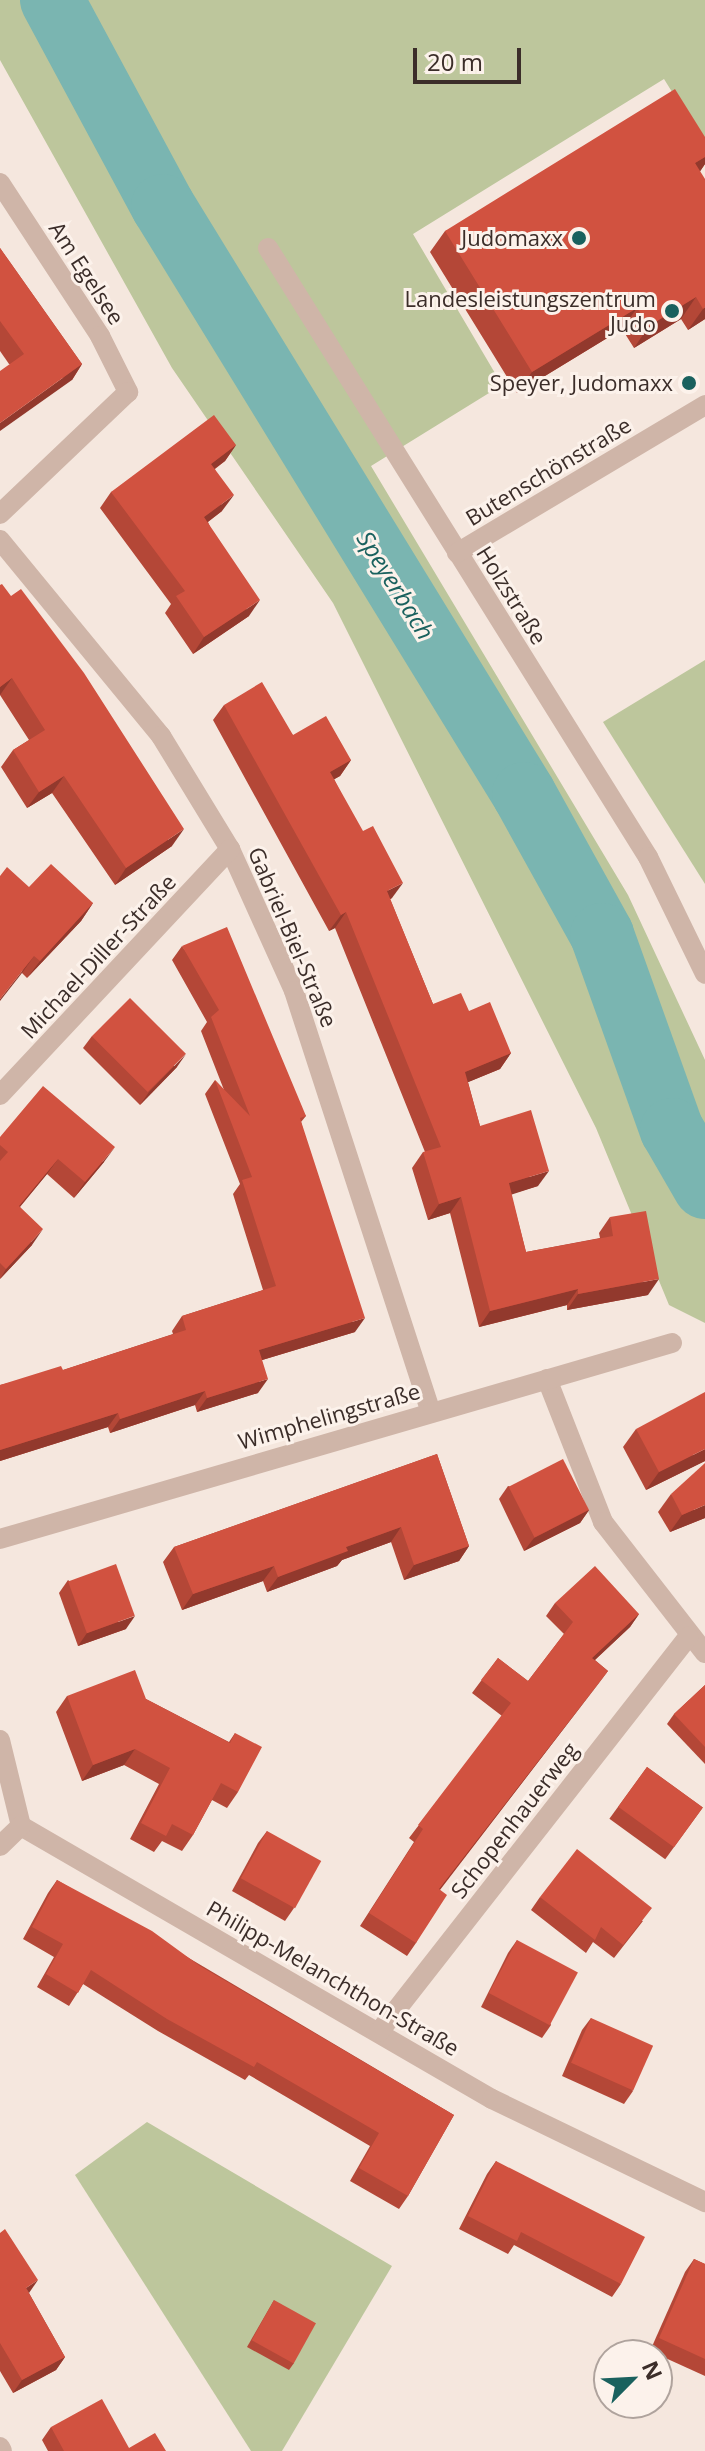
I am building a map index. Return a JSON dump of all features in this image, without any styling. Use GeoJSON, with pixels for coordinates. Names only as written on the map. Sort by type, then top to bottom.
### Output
{"type":"FeatureCollection","features":[{"type":"Feature","properties":{"kind":"street","name":"Am Egelsee"},"geometry":{"type":"LineString","coordinates":[[0,183],[100,336],[128,392],[0,514]]}},
{"type":"Feature","properties":{"kind":"street","name":"Holzstraße"},"geometry":{"type":"LineString","coordinates":[[268,248],[648,857],[705,974]]}},
{"type":"Feature","properties":{"kind":"street","name":"Butenschönstraße"},"geometry":{"type":"LineString","coordinates":[[457,553],[705,405]]}},
{"type":"Feature","properties":{"kind":"street","name":"Gabriel-Biel-Straße"},"geometry":{"type":"LineString","coordinates":[[0,540],[161,736],[230,849],[294,991],[431,1412]]}},
{"type":"Feature","properties":{"kind":"street","name":"Michael-Diller-Straße"},"geometry":{"type":"LineString","coordinates":[[0,1095],[230,849]]}},
{"type":"Feature","properties":{"kind":"street","name":"Wimphelingstraße"},"geometry":{"type":"LineString","coordinates":[[0,1539],[672,1343]]}},
{"type":"Feature","properties":{"kind":"street"},"geometry":{"type":"LineString","coordinates":[[547,1379],[603,1522],[688,1637],[705,1653]]}},
{"type":"Feature","properties":{"kind":"street","name":"Schopenhauerweg"},"geometry":{"type":"LineString","coordinates":[[379,2032],[688,1637]]}},
{"type":"Feature","properties":{"kind":"street"},"geometry":{"type":"LineString","coordinates":[[0,1740],[21,1826],[0,1846]]}},
{"type":"Feature","properties":{"kind":"street","name":"Philipp-Melanchthon-Straße"},"geometry":{"type":"LineString","coordinates":[[21,1826],[492,2099],[705,2202]]}},
{"type":"Feature","properties":{"kind":"green space"},"geometry":{"type":"Polygon","coordinates":[[[0,0],[705,0],[705,145],[664,79],[413,234],[502,385],[371,466],[628,895],[705,1060],[705,1323],[669,1305],[596,1128],[333,603],[172,368],[0,60],[0,0]]]}},
{"type":"Feature","properties":{"kind":"green space"},"geometry":{"type":"Polygon","coordinates":[[[705,660],[705,884],[603,722],[705,660]]]}},
{"type":"Feature","properties":{"kind":"green space"},"geometry":{"type":"Polygon","coordinates":[[[147,2122],[392,2266],[282,2451],[251,2451],[75,2175],[147,2122]]]}},
{"type":"Feature","properties":{"kind":"building","name":"Judomaxx"},"geometry":{"type":"Polygon","coordinates":[[[675,89],[705,137],[705,157],[695,163],[705,179],[705,307],[703,309],[696,297],[649,326],[637,308],[532,372],[445,231],[675,89]]]}},
{"type":"Feature","properties":{"kind":"building"},"geometry":{"type":"Polygon","coordinates":[[[0,248],[82,364],[0,423],[0,371],[24,354],[0,321],[0,248]]]}},
{"type":"Feature","properties":{"kind":"building"},"geometry":{"type":"Polygon","coordinates":[[[214,415],[236,445],[211,464],[234,495],[204,517],[260,600],[204,637],[176,596],[185,591],[111,492],[214,415]]]}},
{"type":"Feature","properties":{"kind":"building"},"geometry":{"type":"Polygon","coordinates":[[[2,584],[11,596],[21,589],[84,673],[184,829],[126,868],[64,776],[39,792],[13,750],[45,730],[12,678],[0,687],[2,584]]]}},
{"type":"Feature","properties":{"kind":"building"},"geometry":{"type":"Polygon","coordinates":[[[262,682],[293,735],[326,716],[351,760],[330,772],[363,831],[373,826],[403,883],[387,891],[433,1004],[461,993],[469,1011],[490,1002],[511,1053],[465,1072],[480,1126],[531,1110],[549,1171],[509,1183],[526,1252],[613,1236],[610,1217],[646,1211],[659,1279],[578,1294],[578,1289],[490,1311],[461,1197],[439,1204],[423,1152],[441,1147],[346,912],[341,915],[224,705],[262,682]]]}},
{"type":"Feature","properties":{"kind":"building"},"geometry":{"type":"Polygon","coordinates":[[[51,864],[93,903],[40,961],[34,956],[0,999],[0,876],[7,867],[29,887],[51,864]]]}},
{"type":"Feature","properties":{"kind":"building"},"geometry":{"type":"Polygon","coordinates":[[[227,927],[306,1116],[300,1118],[365,1318],[259,1350],[268,1379],[207,1398],[205,1391],[120,1419],[118,1413],[0,1450],[0,1385],[61,1366],[63,1370],[186,1330],[182,1316],[276,1286],[242,1180],[252,1177],[215,1080],[250,1116],[211,1017],[219,1010],[182,946],[227,927]]]}},
{"type":"Feature","properties":{"kind":"building"},"geometry":{"type":"Polygon","coordinates":[[[130,998],[186,1054],[148,1092],[92,1036],[130,998]]]}},
{"type":"Feature","properties":{"kind":"building"},"geometry":{"type":"Polygon","coordinates":[[[43,1086],[115,1147],[85,1182],[58,1159],[19,1206],[43,1229],[6,1269],[0,1263],[0,1161],[8,1152],[0,1145],[0,1137],[43,1086]]]}},
{"type":"Feature","properties":{"kind":"building"},"geometry":{"type":"Polygon","coordinates":[[[705,1392],[705,1449],[659,1472],[636,1429],[705,1392]]]}},
{"type":"Feature","properties":{"kind":"building"},"geometry":{"type":"Polygon","coordinates":[[[437,1454],[469,1546],[414,1565],[401,1527],[278,1577],[274,1566],[193,1594],[174,1547],[437,1454]]]}},
{"type":"Feature","properties":{"kind":"building"},"geometry":{"type":"Polygon","coordinates":[[[563,1459],[589,1510],[535,1537],[509,1487],[563,1459]]]}},
{"type":"Feature","properties":{"kind":"building"},"geometry":{"type":"Polygon","coordinates":[[[705,1463],[705,1505],[682,1515],[671,1494],[705,1463]]]}},
{"type":"Feature","properties":{"kind":"building"},"geometry":{"type":"Polygon","coordinates":[[[116,1564],[135,1616],[87,1633],[68,1581],[116,1564]]]}},
{"type":"Feature","properties":{"kind":"building"},"geometry":{"type":"Polygon","coordinates":[[[595,1566],[639,1614],[592,1658],[608,1671],[439,1889],[447,1895],[416,1943],[369,1913],[423,1829],[418,1825],[511,1703],[481,1680],[498,1658],[528,1681],[573,1622],[555,1603],[595,1566]]]}},
{"type":"Feature","properties":{"kind":"building"},"geometry":{"type":"Polygon","coordinates":[[[135,1670],[146,1699],[230,1743],[235,1733],[262,1747],[238,1792],[221,1783],[193,1835],[172,1824],[166,1836],[141,1823],[170,1768],[135,1749],[93,1765],[67,1696],[135,1670]]]}},
{"type":"Feature","properties":{"kind":"building"},"geometry":{"type":"Polygon","coordinates":[[[705,1685],[705,1747],[674,1714],[705,1685]]]}},
{"type":"Feature","properties":{"kind":"building"},"geometry":{"type":"Polygon","coordinates":[[[647,1767],[703,1808],[674,1847],[618,1807],[647,1767]]]}},
{"type":"Feature","properties":{"kind":"building"},"geometry":{"type":"Polygon","coordinates":[[[267,1831],[321,1861],[295,1908],[241,1878],[267,1831]]]}},
{"type":"Feature","properties":{"kind":"building"},"geometry":{"type":"Polygon","coordinates":[[[577,1849],[652,1908],[623,1945],[601,1927],[595,1940],[540,1897],[577,1849]]]}},
{"type":"Feature","properties":{"kind":"building"},"geometry":{"type":"Polygon","coordinates":[[[57,1880],[152,1931],[200,1966],[454,2115],[408,2196],[359,2168],[379,2133],[257,2062],[254,2067],[167,2019],[91,1970],[78,1993],[46,1974],[63,1944],[32,1927],[57,1880]]]}},
{"type":"Feature","properties":{"kind":"building"},"geometry":{"type":"Polygon","coordinates":[[[517,1940],[578,1972],[550,2025],[489,1993],[517,1940]]]}},
{"type":"Feature","properties":{"kind":"building"},"geometry":{"type":"Polygon","coordinates":[[[591,2018],[653,2046],[633,2090],[571,2063],[591,2018]]]}},
{"type":"Feature","properties":{"kind":"building"},"geometry":{"type":"Polygon","coordinates":[[[496,2161],[645,2237],[621,2284],[521,2232],[517,2241],[468,2216],[496,2161]]]}},
{"type":"Feature","properties":{"kind":"building"},"geometry":{"type":"Polygon","coordinates":[[[5,2229],[38,2280],[26,2288],[65,2357],[22,2380],[0,2343],[0,2233],[5,2229]]]}},
{"type":"Feature","properties":{"kind":"building"},"geometry":{"type":"Polygon","coordinates":[[[694,2259],[705,2264],[705,2359],[673,2344],[673,2339],[659,2338],[694,2259]]]}},
{"type":"Feature","properties":{"kind":"building"},"geometry":{"type":"Polygon","coordinates":[[[274,2300],[316,2323],[294,2364],[252,2340],[274,2300]]]}},
{"type":"Feature","properties":{"kind":"building"},"geometry":{"type":"Polygon","coordinates":[[[102,2399],[129,2448],[155,2433],[166,2451],[64,2451],[51,2427],[102,2399]]]}},
{"type":"Feature","properties":{"kind":"waterway","name":"Speyerbach"},"geometry":{"type":"LineString","coordinates":[[52,0],[163,206],[524,794],[602,935],[672,1130],[705,1187]]}},
{"type":"Feature","properties":{"kind":"place","name":"Judomaxx"},"geometry":{"type":"Point","coordinates":[579,238]}},
{"type":"Feature","properties":{"kind":"place","name":"Landesleistungszentrum Judo"},"geometry":{"type":"Point","coordinates":[672,311]}},
{"type":"Feature","properties":{"kind":"place","name":"Speyer, Judomaxx"},"geometry":{"type":"Point","coordinates":[689,383]}}]}
